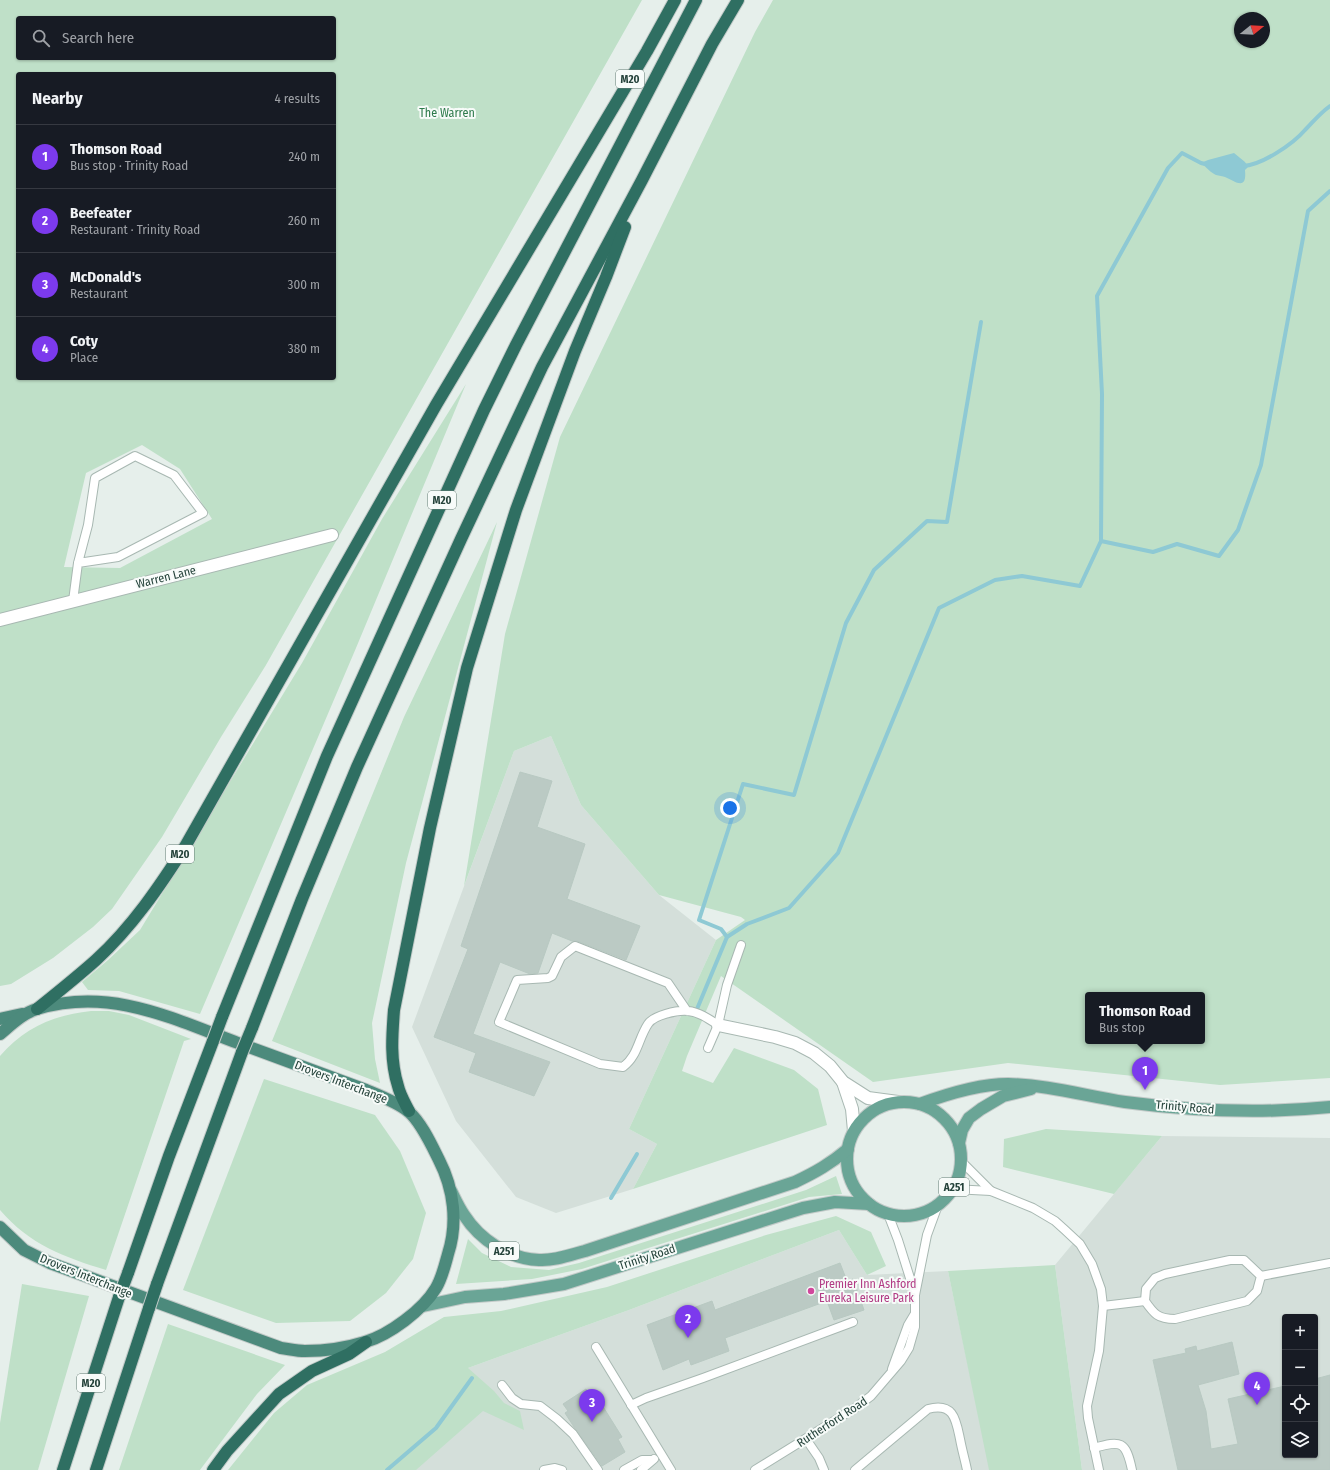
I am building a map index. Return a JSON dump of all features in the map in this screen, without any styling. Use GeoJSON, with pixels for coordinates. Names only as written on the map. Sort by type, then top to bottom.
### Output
{"type":"FeatureCollection","features":[{"type":"Feature","properties":{"kind":"highway","name":"M20"},"geometry":{"type":"LineString","coordinates":[[37,1009],[96,960],[117,939],[164,880],[186,845],[432,411],[647,52],[675,0]]}},
{"type":"Feature","properties":{"kind":"highway","name":"M20"},"geometry":{"type":"LineString","coordinates":[[63,1470],[119,1297],[169,1156],[222,1017],[327,756],[484,410],[516,345],[696,0]]}},
{"type":"Feature","properties":{"kind":"highway","name":"M20"},"geometry":{"type":"LineString","coordinates":[[96,1470],[149,1308],[242,1052],[302,899],[357,767],[542,367],[642,180],[712,44],[738,0]]}},
{"type":"Feature","properties":{"kind":"highway","name":"M20"},"geometry":{"type":"LineString","coordinates":[[409,1112],[398,1088],[393,1068],[391,1037],[394,1010],[430,828],[467,668],[516,510],[575,351],[606,277],[642,180]]}},
{"type":"Feature","properties":{"kind":"highway","name":"Drovers Interchange"},"geometry":{"type":"LineString","coordinates":[[0,1034],[25,1014],[37,1009],[77,1001],[110,1002],[149,1010],[366,1090],[387,1099],[409,1112],[421,1127],[443,1167],[450,1190],[454,1223],[452,1242],[444,1268],[436,1288],[423,1306],[404,1322],[366,1342],[324,1350],[303,1351],[281,1348],[50,1263],[24,1250],[0,1227]]}},
{"type":"Feature","properties":{"kind":"highway"},"geometry":{"type":"LineString","coordinates":[[0,1019],[25,1014]]}},
{"type":"Feature","properties":{"kind":"highway"},"geometry":{"type":"LineString","coordinates":[[213,1470],[227,1451],[279,1394],[312,1371],[348,1354],[366,1342]]}},
{"type":"Feature","properties":{"kind":"main road","name":"Trinity Road"},"geometry":{"type":"LineString","coordinates":[[920,1104],[945,1094],[1007,1084],[1041,1086],[1124,1102],[1202,1110],[1255,1112],[1330,1107]]}},
{"type":"Feature","properties":{"kind":"main road","name":"Trinity Road"},"geometry":{"type":"LineString","coordinates":[[959,1143],[950,1126],[939,1114],[920,1104],[898,1102],[876,1109],[864,1118],[854,1131],[848,1149],[849,1172],[855,1188],[869,1204],[888,1214],[908,1216],[924,1213],[946,1199],[953,1189],[958,1178],[961,1161],[959,1143],[962,1130],[969,1118],[1003,1096],[1041,1086]]}},
{"type":"Feature","properties":{"kind":"main road","name":"Trinity Road"},"geometry":{"type":"LineString","coordinates":[[450,1190],[464,1216],[478,1232],[491,1243],[504,1251],[520,1257],[540,1260],[558,1258],[585,1251],[795,1182],[817,1172],[848,1149]]}},
{"type":"Feature","properties":{"kind":"main road","name":"Trinity Road"},"geometry":{"type":"LineString","coordinates":[[423,1306],[466,1297],[504,1294],[564,1284],[803,1208],[836,1202],[869,1204]]}},
{"type":"Feature","properties":{"kind":"street","name":"Warren Lane"},"geometry":{"type":"LineString","coordinates":[[0,620],[332,535]]}},
{"type":"Feature","properties":{"kind":"street"},"geometry":{"type":"LineString","coordinates":[[718,1025],[775,1037],[795,1043],[814,1053],[830,1066],[843,1082],[868,1098],[898,1102]]}},
{"type":"Feature","properties":{"kind":"street"},"geometry":{"type":"LineString","coordinates":[[843,1082],[852,1109],[854,1131]]}},
{"type":"Feature","properties":{"kind":"lane"},"geometry":{"type":"LineString","coordinates":[[73,601],[78,563],[88,525],[95,478],[135,456],[174,475],[203,513],[118,557],[78,563]]}},
{"type":"Feature","properties":{"kind":"lane"},"geometry":{"type":"LineString","coordinates":[[708,1048],[718,1025],[727,985],[741,945]]}},
{"type":"Feature","properties":{"kind":"lane"},"geometry":{"type":"LineString","coordinates":[[687,1011],[668,983],[575,946],[561,956],[552,976],[541,979],[517,980],[499,1022],[600,1064],[623,1067],[630,1062],[639,1046],[648,1023],[660,1015],[687,1011],[704,1016],[718,1025]]}},
{"type":"Feature","properties":{"kind":"lane"},"geometry":{"type":"LineString","coordinates":[[961,1161],[991,1191]]}},
{"type":"Feature","properties":{"kind":"lane"},"geometry":{"type":"LineString","coordinates":[[953,1189],[991,1191],[1033,1208],[1055,1221],[1080,1244],[1092,1264],[1101,1289],[1103,1306],[1099,1351],[1087,1406],[1088,1418],[1099,1470]]}},
{"type":"Feature","properties":{"kind":"lane"},"geometry":{"type":"LineString","coordinates":[[915,1295],[927,1235],[938,1205]]}},
{"type":"Feature","properties":{"kind":"lane"},"geometry":{"type":"LineString","coordinates":[[888,1214],[898,1240],[915,1295]]}},
{"type":"Feature","properties":{"kind":"lane"},"geometry":{"type":"LineString","coordinates":[[1230,1260],[1244,1260],[1261,1276],[1257,1291],[1247,1301],[1175,1319],[1166,1319],[1157,1316],[1145,1300],[1146,1289],[1155,1278],[1166,1274],[1230,1260]]}},
{"type":"Feature","properties":{"kind":"lane"},"geometry":{"type":"LineString","coordinates":[[1261,1276],[1330,1263]]}},
{"type":"Feature","properties":{"kind":"lane","name":"Rutherford Road"},"geometry":{"type":"LineString","coordinates":[[755,1470],[861,1404],[871,1396],[890,1373],[914,1314],[915,1295]]}},
{"type":"Feature","properties":{"kind":"lane"},"geometry":{"type":"LineString","coordinates":[[1103,1306],[1145,1300]]}},
{"type":"Feature","properties":{"kind":"lane"},"geometry":{"type":"LineString","coordinates":[[631,1405],[646,1398],[853,1322]]}},
{"type":"Feature","properties":{"kind":"lane"},"geometry":{"type":"LineString","coordinates":[[596,1346],[671,1470]]}},
{"type":"Feature","properties":{"kind":"lane"},"geometry":{"type":"LineString","coordinates":[[502,1385],[512,1398],[521,1404],[540,1406],[557,1419],[573,1434],[598,1470]]}},
{"type":"Feature","properties":{"kind":"lane"},"geometry":{"type":"LineString","coordinates":[[855,1470],[928,1409],[936,1407],[950,1411],[956,1418],[967,1470]]}},
{"type":"Feature","properties":{"kind":"lane"},"geometry":{"type":"LineString","coordinates":[[806,1439],[819,1458],[824,1470]]}},
{"type":"Feature","properties":{"kind":"lane"},"geometry":{"type":"LineString","coordinates":[[1094,1448],[1110,1443],[1119,1443],[1125,1448],[1132,1470]]}},
{"type":"Feature","properties":{"kind":"lane"},"geometry":{"type":"LineString","coordinates":[[641,1470],[652,1460],[662,1456]]}},
{"type":"Feature","properties":{"kind":"lane"},"geometry":{"type":"LineString","coordinates":[[624,1470],[642,1460],[652,1460]]}},
{"type":"Feature","properties":{"kind":"lane"},"geometry":{"type":"LineString","coordinates":[[544,1470],[555,1468],[562,1470]]}},
{"type":"Feature","properties":{"kind":"shaded area"},"geometry":{"type":"Polygon","coordinates":[[[551,736],[581,805],[659,895],[716,940],[629,1129],[657,1144],[633,1189],[556,1213],[516,1197],[456,1121],[412,1027],[514,751],[551,736]]]}},
{"type":"Feature","properties":{"kind":"shaded area"},"geometry":{"type":"Polygon","coordinates":[[[1162,1136],[1330,1138],[1330,1470],[1082,1470],[1055,1265],[1162,1136]]]}},
{"type":"Feature","properties":{"kind":"shaded area"},"geometry":{"type":"Polygon","coordinates":[[[839,1230],[867,1275],[948,1271],[990,1470],[388,1470],[468,1368],[629,1310],[839,1230]]]}},
{"type":"Feature","properties":{"kind":"green space","name":"The Warren"},"geometry":{"type":"Polygon","coordinates":[[[0,0],[642,0],[266,665],[221,737],[162,837],[112,909],[93,927],[53,958],[11,984],[0,986],[0,0]],[[142,445],[86,473],[64,567],[120,568],[212,519],[180,469],[142,445]]]}},
{"type":"Feature","properties":{"kind":"green space"},"geometry":{"type":"Polygon","coordinates":[[[773,0],[1330,0],[1330,1078],[1220,1085],[1008,1063],[873,1082],[721,976],[682,1071],[713,1083],[734,1048],[794,1070],[818,1089],[827,1125],[633,1189],[657,1144],[629,1129],[716,940],[745,920],[741,917],[659,895],[581,805],[551,736],[514,751],[464,886],[505,634],[560,437],[755,32],[773,0]]]}},
{"type":"Feature","properties":{"kind":"green space"},"geometry":{"type":"Polygon","coordinates":[[[466,384],[356,648],[200,1014],[119,991],[88,990],[82,982],[140,930],[302,663],[382,519],[466,384]]]}},
{"type":"Feature","properties":{"kind":"green space"},"geometry":{"type":"Polygon","coordinates":[[[497,522],[406,863],[372,1023],[375,1059],[380,1083],[272,1041],[404,717],[497,522]]]}},
{"type":"Feature","properties":{"kind":"green space"},"geometry":{"type":"Polygon","coordinates":[[[91,1011],[109,1011],[129,1015],[191,1039],[184,1041],[106,1270],[62,1255],[48,1248],[23,1232],[0,1210],[0,1056],[20,1037],[41,1024],[53,1019],[91,1011]]]}},
{"type":"Feature","properties":{"kind":"green space"},"geometry":{"type":"Polygon","coordinates":[[[264,1079],[375,1115],[400,1151],[426,1213],[413,1259],[386,1293],[350,1321],[276,1323],[183,1290],[264,1079]]]}},
{"type":"Feature","properties":{"kind":"green space"},"geometry":{"type":"Polygon","coordinates":[[[1046,1129],[1162,1136],[1114,1194],[1003,1167],[1004,1139],[1046,1129]]]}},
{"type":"Feature","properties":{"kind":"green space"},"geometry":{"type":"Polygon","coordinates":[[[836,1176],[842,1194],[809,1197],[582,1269],[532,1279],[456,1284],[468,1239],[482,1253],[511,1267],[549,1270],[579,1263],[806,1190],[836,1176]]]}},
{"type":"Feature","properties":{"kind":"green space"},"geometry":{"type":"Polygon","coordinates":[[[836,1216],[871,1232],[886,1266],[867,1275],[839,1230],[629,1310],[468,1368],[494,1391],[504,1403],[520,1411],[524,1430],[483,1411],[416,1470],[228,1470],[274,1413],[307,1385],[385,1352],[444,1317],[501,1311],[607,1287],[766,1235],[836,1216]]]}},
{"type":"Feature","properties":{"kind":"green space"},"geometry":{"type":"Polygon","coordinates":[[[1055,1265],[1082,1470],[989,1470],[948,1271],[1055,1265]]]}},
{"type":"Feature","properties":{"kind":"green space"},"geometry":{"type":"Polygon","coordinates":[[[22,1284],[89,1296],[38,1470],[0,1470],[0,1423],[22,1284]]]}},
{"type":"Feature","properties":{"kind":"green space"},"geometry":{"type":"Polygon","coordinates":[[[168,1324],[285,1365],[257,1394],[200,1470],[119,1470],[168,1324]]]}},
{"type":"Feature","properties":{"kind":"water"},"geometry":{"type":"Polygon","coordinates":[[[1234,153],[1245,162],[1248,167],[1245,170],[1245,177],[1242,183],[1237,183],[1216,175],[1201,163],[1208,160],[1234,153]]]}},
{"type":"Feature","properties":{"kind":"building"},"geometry":{"type":"Polygon","coordinates":[[[520,772],[552,781],[537,827],[585,844],[567,899],[640,926],[626,960],[552,933],[538,973],[530,974],[500,962],[473,1034],[550,1062],[534,1096],[469,1072],[476,1053],[434,1037],[468,949],[461,946],[520,772]]]}},
{"type":"Feature","properties":{"kind":"building"},"geometry":{"type":"Polygon","coordinates":[[[840,1263],[847,1281],[853,1279],[864,1310],[834,1320],[827,1301],[725,1338],[729,1351],[691,1365],[689,1359],[663,1370],[647,1325],[712,1301],[715,1310],[840,1263]]]}},
{"type":"Feature","properties":{"kind":"building"},"geometry":{"type":"Polygon","coordinates":[[[1232,1342],[1239,1374],[1198,1385],[1206,1411],[1211,1449],[1238,1444],[1228,1399],[1282,1387],[1282,1458],[1318,1458],[1318,1378],[1330,1375],[1330,1470],[1178,1470],[1153,1360],[1186,1353],[1185,1349],[1196,1346],[1197,1351],[1232,1342]]]}},
{"type":"Feature","properties":{"kind":"building"},"geometry":{"type":"Polygon","coordinates":[[[586,1389],[598,1408],[602,1405],[622,1437],[618,1439],[625,1452],[602,1466],[565,1413],[568,1411],[563,1404],[586,1389]]]}},
{"type":"Feature","properties":{"kind":"waterway"},"geometry":{"type":"LineString","coordinates":[[1243,166],[1259,162],[1277,153],[1300,136],[1330,106]]}},
{"type":"Feature","properties":{"kind":"waterway"},"geometry":{"type":"LineString","coordinates":[[697,1009],[727,937],[747,924],[789,908],[838,853],[939,608],[995,580],[1022,576],[1080,586],[1101,541],[1102,394],[1097,296],[1168,168],[1182,153],[1205,164]]}},
{"type":"Feature","properties":{"kind":"waterway"},"geometry":{"type":"LineString","coordinates":[[1101,541],[1153,552],[1177,544],[1219,556],[1238,530],[1261,465],[1308,211],[1330,191]]}},
{"type":"Feature","properties":{"kind":"waterway"},"geometry":{"type":"LineString","coordinates":[[727,937],[721,929],[699,920],[743,784],[794,795],[846,623],[874,570],[927,521],[947,522],[981,322]]}},
{"type":"Feature","properties":{"kind":"waterway"},"geometry":{"type":"LineString","coordinates":[[611,1198],[637,1154]]}},
{"type":"Feature","properties":{"kind":"waterway"},"geometry":{"type":"LineString","coordinates":[[387,1470],[436,1428],[472,1378]]}},
{"type":"Feature","properties":{"kind":"place","name":"Thomson Road"},"geometry":{"type":"Point","coordinates":[1145,1090]}},
{"type":"Feature","properties":{"kind":"place","name":"Premier Inn Ashford Eureka Leisure Park"},"geometry":{"type":"Point","coordinates":[811,1291]}},
{"type":"Feature","properties":{"kind":"place","name":"Beefeater"},"geometry":{"type":"Point","coordinates":[688,1338]}},
{"type":"Feature","properties":{"kind":"place","name":"Coty"},"geometry":{"type":"Point","coordinates":[1257,1405]}},
{"type":"Feature","properties":{"kind":"place","name":"McDonald's"},"geometry":{"type":"Point","coordinates":[592,1422]}}]}
